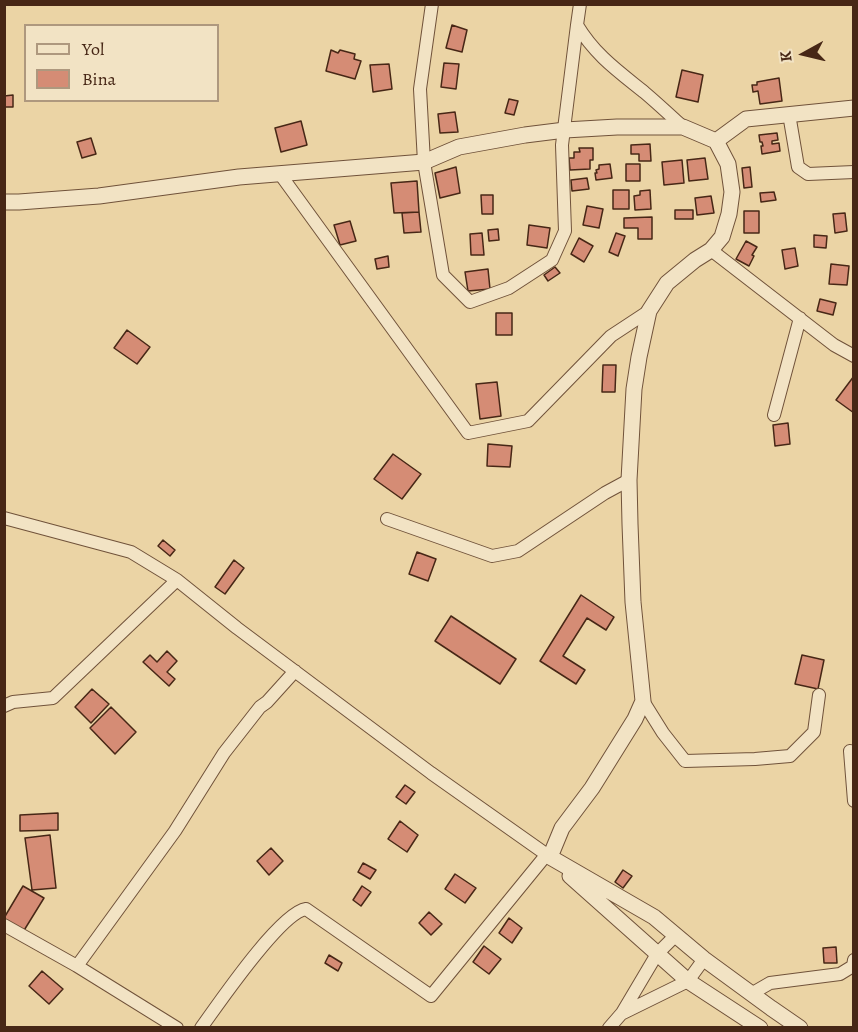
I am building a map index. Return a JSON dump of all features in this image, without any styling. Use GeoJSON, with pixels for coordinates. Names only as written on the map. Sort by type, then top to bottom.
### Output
{"type":"FeatureCollection","features":[{"type":"Feature","properties":{"kind":"street"},"geometry":{"type":"LineString","coordinates":[[432,4],[420,89],[424,162],[442,275],[471,302],[509,288],[552,260],[565,231],[562,145],[580,4]]}},
{"type":"Feature","properties":{"kind":"street"},"geometry":{"type":"LineString","coordinates":[[577,25],[590,45],[615,70],[645,92],[683,127],[716,141],[728,164],[732,192],[729,214],[722,237],[711,250],[695,260],[667,284],[649,311],[639,357],[634,389],[629,480],[633,602],[643,701],[663,734],[685,761],[755,759],[790,756],[814,732],[819,695]]}},
{"type":"Feature","properties":{"kind":"street"},"geometry":{"type":"LineString","coordinates":[[716,141],[746,119],[854,108]]}},
{"type":"Feature","properties":{"kind":"street"},"geometry":{"type":"LineString","coordinates":[[789,114],[798,167],[808,174],[854,172]]}},
{"type":"Feature","properties":{"kind":"street"},"geometry":{"type":"LineString","coordinates":[[4,202],[99,196],[239,177],[424,162],[459,147],[565,130],[683,127]]}},
{"type":"Feature","properties":{"kind":"street"},"geometry":{"type":"LineString","coordinates":[[280,174],[468,433],[528,421],[611,336],[649,311]]}},
{"type":"Feature","properties":{"kind":"street"},"geometry":{"type":"LineString","coordinates":[[711,250],[834,345],[854,356]]}},
{"type":"Feature","properties":{"kind":"street"},"geometry":{"type":"LineString","coordinates":[[774,415],[800,318]]}},
{"type":"Feature","properties":{"kind":"street"},"geometry":{"type":"LineString","coordinates":[[387,519],[492,556],[518,551],[605,493],[629,480]]}},
{"type":"Feature","properties":{"kind":"street"},"geometry":{"type":"LineString","coordinates":[[4,518],[131,552],[177,580],[431,774],[549,856],[654,917],[704,959],[800,1028]]}},
{"type":"Feature","properties":{"kind":"street"},"geometry":{"type":"LineString","coordinates":[[4,706],[13,702],[53,698],[177,580]]}},
{"type":"Feature","properties":{"kind":"street"},"geometry":{"type":"LineString","coordinates":[[77,966],[175,831],[224,753],[260,707],[295,671]]}},
{"type":"Feature","properties":{"kind":"street"},"geometry":{"type":"LineString","coordinates":[[201,1028],[260,949],[290,917],[306,909],[431,996],[549,856],[562,828],[592,788],[635,719],[643,701]]}},
{"type":"Feature","properties":{"kind":"street"},"geometry":{"type":"LineString","coordinates":[[850,751],[854,801]]}},
{"type":"Feature","properties":{"kind":"street"},"geometry":{"type":"LineString","coordinates":[[549,856],[688,981],[760,1028]]}},
{"type":"Feature","properties":{"kind":"street"},"geometry":{"type":"LineString","coordinates":[[4,925],[77,966],[177,1028]]}},
{"type":"Feature","properties":{"kind":"street"},"geometry":{"type":"LineString","coordinates":[[609,1028],[622,1013],[657,954],[676,935]]}},
{"type":"Feature","properties":{"kind":"street"},"geometry":{"type":"LineString","coordinates":[[622,1013],[688,981],[704,959]]}},
{"type":"Feature","properties":{"kind":"street"},"geometry":{"type":"LineString","coordinates":[[751,994],[770,983],[840,974],[853,966],[854,960]]}},
{"type":"Feature","properties":{"kind":"building"},"geometry":{"type":"Polygon","coordinates":[[[452,25],[467,30],[462,52],[446,48],[452,25]]]}},
{"type":"Feature","properties":{"kind":"building"},"geometry":{"type":"Polygon","coordinates":[[[331,50],[338,53],[340,50],[355,54],[354,59],[361,61],[355,79],[326,71],[331,50]]]}},
{"type":"Feature","properties":{"kind":"building"},"geometry":{"type":"Polygon","coordinates":[[[444,63],[459,64],[456,89],[441,87],[444,63]]]}},
{"type":"Feature","properties":{"kind":"building"},"geometry":{"type":"Polygon","coordinates":[[[389,64],[392,89],[373,92],[370,65],[389,64]]]}},
{"type":"Feature","properties":{"kind":"building"},"geometry":{"type":"Polygon","coordinates":[[[682,70],[703,75],[698,102],[676,97],[682,70]]]}},
{"type":"Feature","properties":{"kind":"building"},"geometry":{"type":"Polygon","coordinates":[[[779,78],[782,101],[760,104],[758,91],[753,92],[752,85],[779,78]]]}},
{"type":"Feature","properties":{"kind":"building"},"geometry":{"type":"Polygon","coordinates":[[[13,95],[13,107],[4,107],[4,96],[13,95]]]}},
{"type":"Feature","properties":{"kind":"building"},"geometry":{"type":"Polygon","coordinates":[[[509,99],[518,101],[514,115],[505,113],[509,99]]]}},
{"type":"Feature","properties":{"kind":"building"},"geometry":{"type":"Polygon","coordinates":[[[455,112],[458,132],[440,133],[438,114],[455,112]]]}},
{"type":"Feature","properties":{"kind":"building"},"geometry":{"type":"Polygon","coordinates":[[[301,121],[307,145],[281,152],[275,128],[301,121]]]}},
{"type":"Feature","properties":{"kind":"building"},"geometry":{"type":"Polygon","coordinates":[[[777,133],[778,140],[772,141],[772,144],[779,143],[780,151],[762,154],[761,146],[763,146],[759,135],[777,133]]]}},
{"type":"Feature","properties":{"kind":"building"},"geometry":{"type":"Polygon","coordinates":[[[91,138],[96,154],[82,158],[77,142],[91,138]]]}},
{"type":"Feature","properties":{"kind":"building"},"geometry":{"type":"Polygon","coordinates":[[[650,144],[651,161],[639,161],[639,154],[631,154],[631,145],[650,144]]]}},
{"type":"Feature","properties":{"kind":"building"},"geometry":{"type":"Polygon","coordinates":[[[579,148],[593,148],[590,169],[570,170],[569,158],[574,158],[574,152],[580,152],[579,148]]]}},
{"type":"Feature","properties":{"kind":"building"},"geometry":{"type":"Polygon","coordinates":[[[705,158],[708,179],[689,181],[687,160],[705,158]]]}},
{"type":"Feature","properties":{"kind":"building"},"geometry":{"type":"Polygon","coordinates":[[[682,160],[684,183],[664,185],[662,162],[682,160]]]}},
{"type":"Feature","properties":{"kind":"building"},"geometry":{"type":"Polygon","coordinates":[[[610,164],[612,178],[596,180],[595,173],[599,165],[610,164]]]}},
{"type":"Feature","properties":{"kind":"building"},"geometry":{"type":"Polygon","coordinates":[[[626,164],[640,164],[640,181],[626,181],[626,164]]]}},
{"type":"Feature","properties":{"kind":"building"},"geometry":{"type":"Polygon","coordinates":[[[456,167],[460,193],[440,198],[435,173],[456,167]]]}},
{"type":"Feature","properties":{"kind":"building"},"geometry":{"type":"Polygon","coordinates":[[[750,167],[752,187],[744,188],[742,168],[750,167]]]}},
{"type":"Feature","properties":{"kind":"building"},"geometry":{"type":"Polygon","coordinates":[[[587,178],[589,189],[572,191],[571,180],[587,178]]]}},
{"type":"Feature","properties":{"kind":"building"},"geometry":{"type":"Polygon","coordinates":[[[417,181],[419,212],[394,213],[391,183],[417,181]]]}},
{"type":"Feature","properties":{"kind":"building"},"geometry":{"type":"Polygon","coordinates":[[[613,190],[629,190],[629,209],[613,209],[613,190]]]}},
{"type":"Feature","properties":{"kind":"building"},"geometry":{"type":"Polygon","coordinates":[[[650,190],[651,209],[635,210],[634,196],[640,195],[640,191],[650,190]]]}},
{"type":"Feature","properties":{"kind":"building"},"geometry":{"type":"Polygon","coordinates":[[[774,192],[776,200],[761,202],[760,193],[774,192]]]}},
{"type":"Feature","properties":{"kind":"building"},"geometry":{"type":"Polygon","coordinates":[[[481,195],[493,195],[493,214],[482,214],[481,195]]]}},
{"type":"Feature","properties":{"kind":"building"},"geometry":{"type":"Polygon","coordinates":[[[711,196],[714,213],[697,215],[695,198],[711,196]]]}},
{"type":"Feature","properties":{"kind":"building"},"geometry":{"type":"Polygon","coordinates":[[[587,206],[603,209],[599,228],[583,225],[587,206]]]}},
{"type":"Feature","properties":{"kind":"building"},"geometry":{"type":"Polygon","coordinates":[[[675,210],[693,210],[693,219],[675,219],[675,210]]]}},
{"type":"Feature","properties":{"kind":"building"},"geometry":{"type":"Polygon","coordinates":[[[744,211],[759,211],[759,233],[744,233],[744,211]]]}},
{"type":"Feature","properties":{"kind":"building"},"geometry":{"type":"Polygon","coordinates":[[[419,212],[421,232],[404,233],[402,213],[419,212]]]}},
{"type":"Feature","properties":{"kind":"building"},"geometry":{"type":"Polygon","coordinates":[[[845,213],[847,231],[835,233],[833,214],[845,213]]]}},
{"type":"Feature","properties":{"kind":"building"},"geometry":{"type":"Polygon","coordinates":[[[652,217],[652,239],[638,239],[638,228],[624,228],[624,218],[652,217]]]}},
{"type":"Feature","properties":{"kind":"building"},"geometry":{"type":"Polygon","coordinates":[[[350,221],[356,241],[340,245],[334,225],[350,221]]]}},
{"type":"Feature","properties":{"kind":"building"},"geometry":{"type":"Polygon","coordinates":[[[529,225],[550,228],[547,248],[527,245],[529,225]]]}},
{"type":"Feature","properties":{"kind":"building"},"geometry":{"type":"Polygon","coordinates":[[[498,229],[499,240],[489,241],[488,230],[498,229]]]}},
{"type":"Feature","properties":{"kind":"building"},"geometry":{"type":"Polygon","coordinates":[[[482,233],[484,255],[471,255],[470,234],[482,233]]]}},
{"type":"Feature","properties":{"kind":"building"},"geometry":{"type":"Polygon","coordinates":[[[616,233],[625,236],[618,256],[609,252],[616,233]]]}},
{"type":"Feature","properties":{"kind":"building"},"geometry":{"type":"Polygon","coordinates":[[[814,235],[827,236],[826,248],[814,247],[814,235]]]}},
{"type":"Feature","properties":{"kind":"building"},"geometry":{"type":"Polygon","coordinates":[[[579,238],[593,246],[584,262],[571,254],[579,238]]]}},
{"type":"Feature","properties":{"kind":"building"},"geometry":{"type":"Polygon","coordinates":[[[746,241],[757,247],[749,266],[736,259],[746,241]]]}},
{"type":"Feature","properties":{"kind":"building"},"geometry":{"type":"Polygon","coordinates":[[[795,248],[798,266],[785,269],[782,250],[795,248]]]}},
{"type":"Feature","properties":{"kind":"building"},"geometry":{"type":"Polygon","coordinates":[[[388,256],[389,267],[377,269],[375,259],[388,256]]]}},
{"type":"Feature","properties":{"kind":"building"},"geometry":{"type":"Polygon","coordinates":[[[831,264],[849,266],[847,285],[829,284],[831,264]]]}},
{"type":"Feature","properties":{"kind":"building"},"geometry":{"type":"Polygon","coordinates":[[[555,267],[560,273],[548,281],[544,275],[555,267]]]}},
{"type":"Feature","properties":{"kind":"building"},"geometry":{"type":"Polygon","coordinates":[[[488,269],[490,289],[468,291],[465,272],[488,269]]]}},
{"type":"Feature","properties":{"kind":"building"},"geometry":{"type":"Polygon","coordinates":[[[820,299],[836,303],[833,315],[817,311],[820,299]]]}},
{"type":"Feature","properties":{"kind":"building"},"geometry":{"type":"Polygon","coordinates":[[[496,313],[512,313],[512,335],[496,335],[496,313]]]}},
{"type":"Feature","properties":{"kind":"building"},"geometry":{"type":"Polygon","coordinates":[[[127,330],[150,347],[137,364],[114,348],[127,330]]]}},
{"type":"Feature","properties":{"kind":"building"},"geometry":{"type":"Polygon","coordinates":[[[603,365],[616,365],[615,392],[602,392],[603,365]]]}},
{"type":"Feature","properties":{"kind":"building"},"geometry":{"type":"Polygon","coordinates":[[[854,376],[854,413],[836,400],[854,376]]]}},
{"type":"Feature","properties":{"kind":"building"},"geometry":{"type":"Polygon","coordinates":[[[497,382],[501,416],[480,419],[476,384],[497,382]]]}},
{"type":"Feature","properties":{"kind":"building"},"geometry":{"type":"Polygon","coordinates":[[[788,423],[790,444],[775,446],[773,425],[788,423]]]}},
{"type":"Feature","properties":{"kind":"building"},"geometry":{"type":"Polygon","coordinates":[[[488,444],[512,446],[510,467],[487,466],[488,444]]]}},
{"type":"Feature","properties":{"kind":"building"},"geometry":{"type":"Polygon","coordinates":[[[393,454],[421,474],[402,499],[374,479],[393,454]]]}},
{"type":"Feature","properties":{"kind":"building"},"geometry":{"type":"Polygon","coordinates":[[[163,540],[175,550],[170,556],[158,546],[163,540]]]}},
{"type":"Feature","properties":{"kind":"building"},"geometry":{"type":"Polygon","coordinates":[[[417,552],[436,559],[428,581],[409,574],[417,552]]]}},
{"type":"Feature","properties":{"kind":"building"},"geometry":{"type":"Polygon","coordinates":[[[234,560],[244,568],[225,594],[215,587],[234,560]]]}},
{"type":"Feature","properties":{"kind":"building"},"geometry":{"type":"Polygon","coordinates":[[[581,595],[614,617],[606,630],[587,618],[563,656],[585,670],[576,684],[540,661],[581,595]]]}},
{"type":"Feature","properties":{"kind":"building"},"geometry":{"type":"Polygon","coordinates":[[[451,616],[516,659],[500,684],[435,641],[451,616]]]}},
{"type":"Feature","properties":{"kind":"building"},"geometry":{"type":"Polygon","coordinates":[[[167,651],[177,661],[167,672],[175,679],[169,686],[143,662],[150,655],[157,662],[167,651]]]}},
{"type":"Feature","properties":{"kind":"building"},"geometry":{"type":"Polygon","coordinates":[[[802,655],[824,660],[818,689],[795,684],[802,655]]]}},
{"type":"Feature","properties":{"kind":"building"},"geometry":{"type":"Polygon","coordinates":[[[92,689],[109,704],[91,723],[75,707],[92,689]]]}},
{"type":"Feature","properties":{"kind":"building"},"geometry":{"type":"Polygon","coordinates":[[[111,707],[136,732],[115,754],[90,728],[111,707]]]}},
{"type":"Feature","properties":{"kind":"building"},"geometry":{"type":"Polygon","coordinates":[[[405,785],[415,792],[406,804],[396,797],[405,785]]]}},
{"type":"Feature","properties":{"kind":"building"},"geometry":{"type":"Polygon","coordinates":[[[58,813],[58,830],[20,831],[20,815],[58,813]]]}},
{"type":"Feature","properties":{"kind":"building"},"geometry":{"type":"Polygon","coordinates":[[[400,821],[418,835],[407,852],[388,839],[400,821]]]}},
{"type":"Feature","properties":{"kind":"building"},"geometry":{"type":"Polygon","coordinates":[[[50,835],[56,888],[32,890],[25,838],[50,835]]]}},
{"type":"Feature","properties":{"kind":"building"},"geometry":{"type":"Polygon","coordinates":[[[271,848],[283,861],[269,875],[257,861],[271,848]]]}},
{"type":"Feature","properties":{"kind":"building"},"geometry":{"type":"Polygon","coordinates":[[[363,863],[376,870],[370,879],[358,872],[363,863]]]}},
{"type":"Feature","properties":{"kind":"building"},"geometry":{"type":"Polygon","coordinates":[[[623,870],[632,876],[623,888],[615,882],[623,870]]]}},
{"type":"Feature","properties":{"kind":"building"},"geometry":{"type":"Polygon","coordinates":[[[455,874],[476,888],[465,903],[445,889],[455,874]]]}},
{"type":"Feature","properties":{"kind":"building"},"geometry":{"type":"Polygon","coordinates":[[[23,886],[44,898],[23,932],[4,921],[4,918],[23,886]]]}},
{"type":"Feature","properties":{"kind":"building"},"geometry":{"type":"Polygon","coordinates":[[[362,886],[371,892],[361,906],[353,900],[362,886]]]}},
{"type":"Feature","properties":{"kind":"building"},"geometry":{"type":"Polygon","coordinates":[[[429,912],[442,924],[431,935],[419,923],[429,912]]]}},
{"type":"Feature","properties":{"kind":"building"},"geometry":{"type":"Polygon","coordinates":[[[509,918],[522,928],[512,943],[499,933],[509,918]]]}},
{"type":"Feature","properties":{"kind":"building"},"geometry":{"type":"Polygon","coordinates":[[[484,946],[501,959],[489,974],[473,962],[484,946]]]}},
{"type":"Feature","properties":{"kind":"building"},"geometry":{"type":"Polygon","coordinates":[[[836,947],[837,963],[824,963],[823,948],[836,947]]]}},
{"type":"Feature","properties":{"kind":"building"},"geometry":{"type":"Polygon","coordinates":[[[329,955],[342,963],[338,971],[325,963],[329,955]]]}},
{"type":"Feature","properties":{"kind":"building"},"geometry":{"type":"Polygon","coordinates":[[[42,971],[63,989],[49,1004],[29,986],[42,971]]]}}]}
